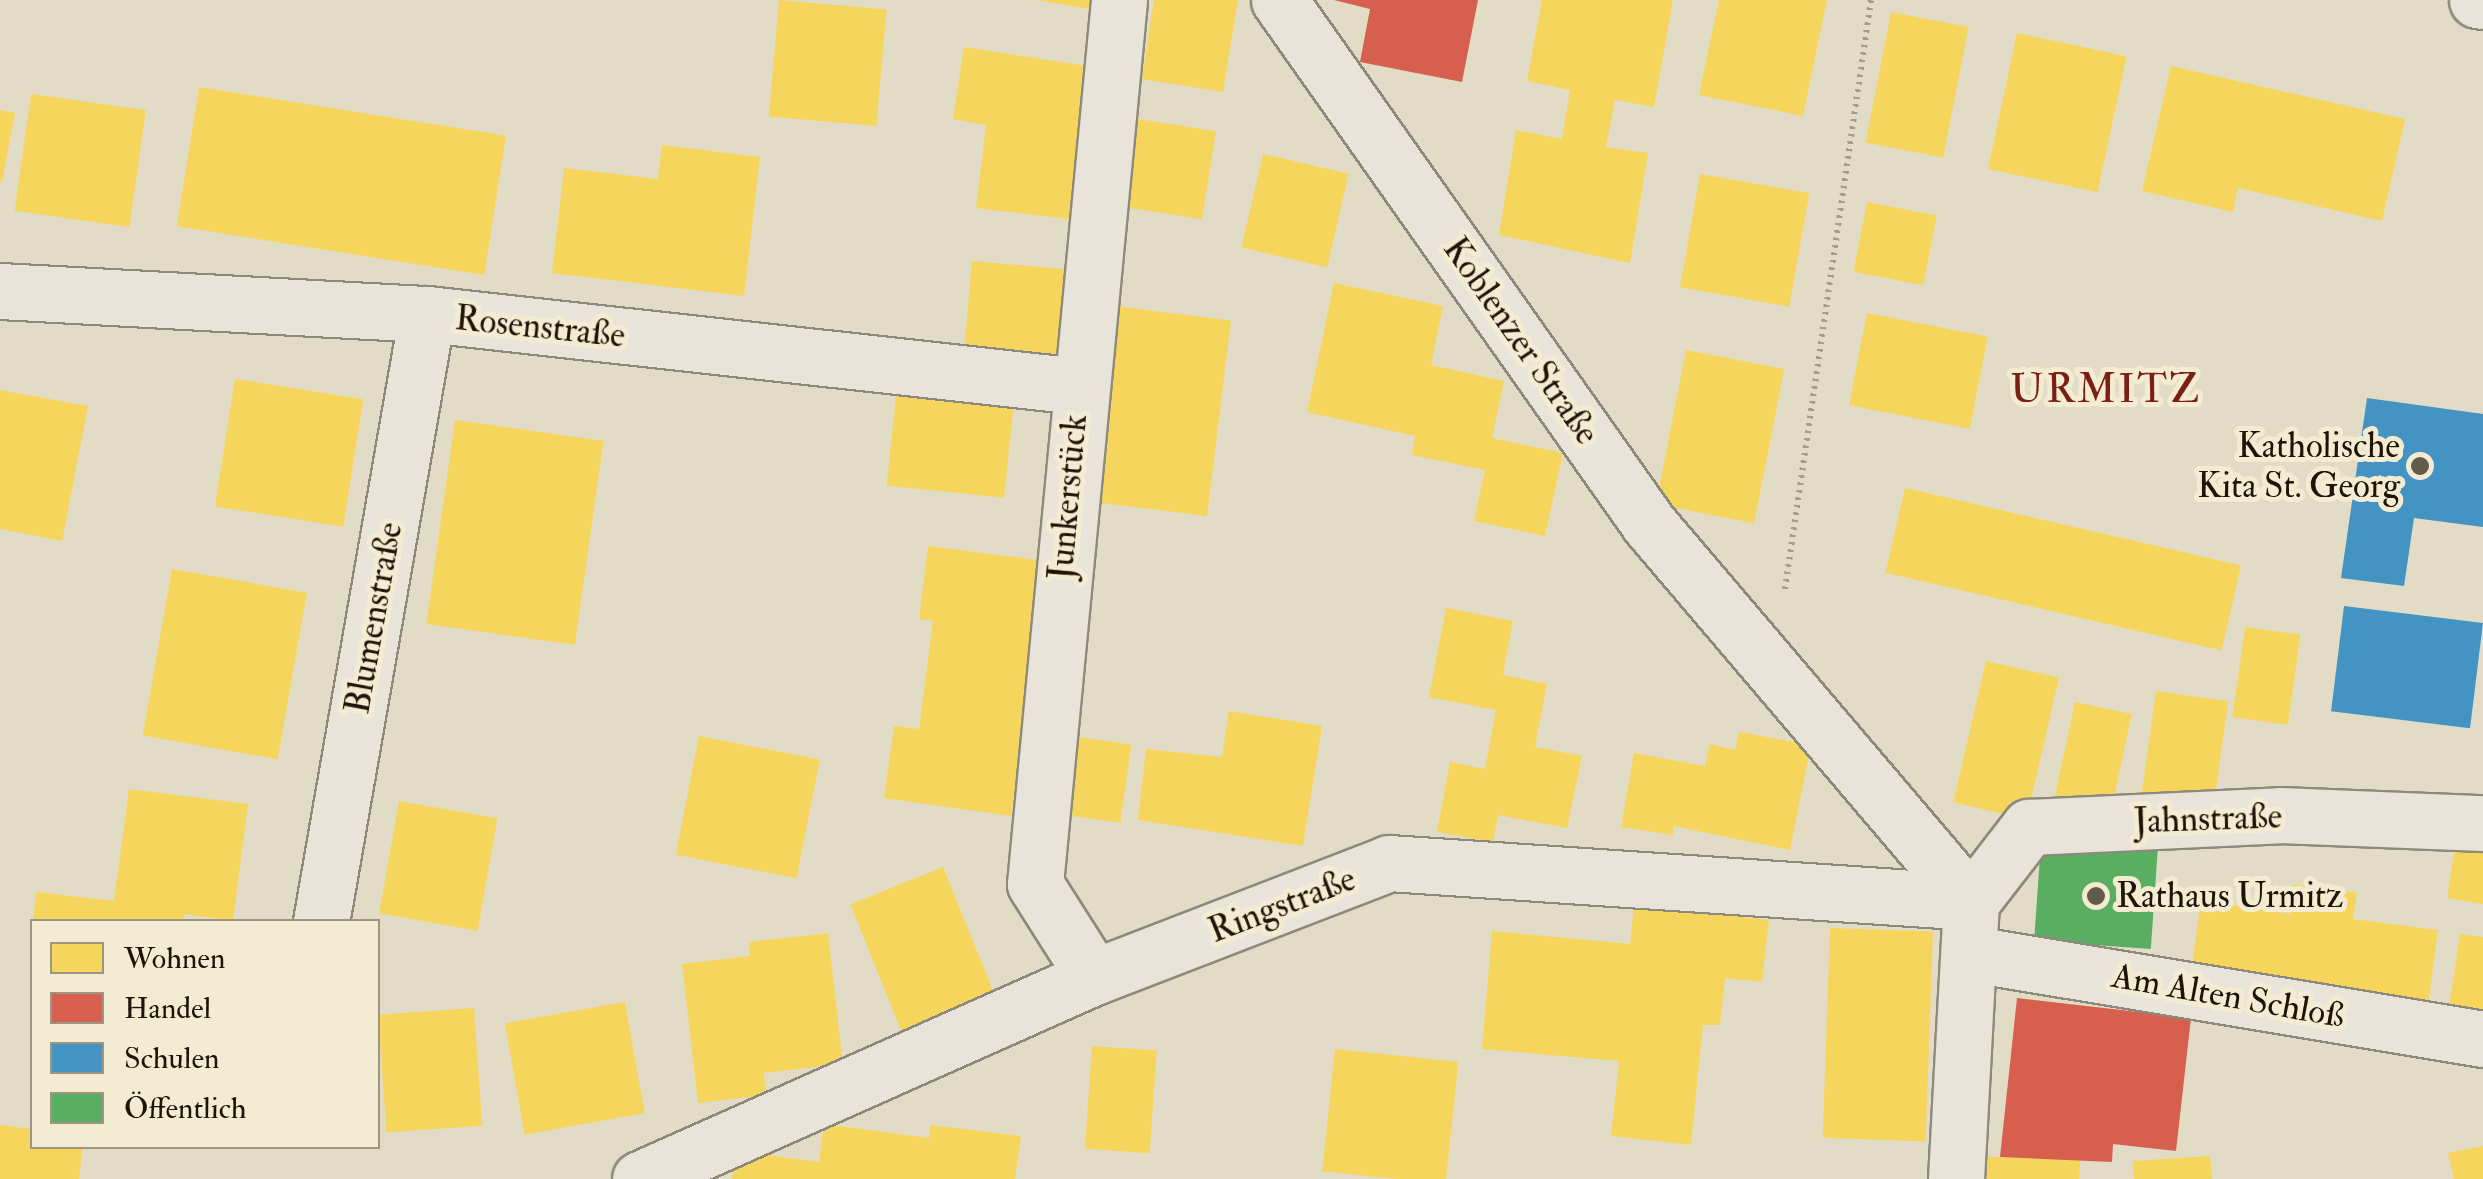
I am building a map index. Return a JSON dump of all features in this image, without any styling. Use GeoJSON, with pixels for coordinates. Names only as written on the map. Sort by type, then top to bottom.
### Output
{"type":"FeatureCollection","features":[{"type":"Feature","properties":{"kind":"street","name":"Junkerstück"},"geometry":{"type":"LineString","coordinates":[[1094,978],[1035,884],[1078,386],[1119,0]]}},
{"type":"Feature","properties":{"kind":"street","name":"Koblenzer Straße"},"geometry":{"type":"LineString","coordinates":[[1279,0],[1650,524],[1971,928]]}},
{"type":"Feature","properties":{"kind":"street","name":"Rosenstraße"},"geometry":{"type":"LineString","coordinates":[[0,290],[427,314],[1078,386]]}},
{"type":"Feature","properties":{"kind":"street","name":"Blumenstraße"},"geometry":{"type":"LineString","coordinates":[[322,919],[427,314]]}},
{"type":"Feature","properties":{"kind":"street","name":"Jahnstraße"},"geometry":{"type":"LineString","coordinates":[[1971,928],[2028,827],[2280,815],[2483,822]]}},
{"type":"Feature","properties":{"kind":"street","name":"Ringstraße"},"geometry":{"type":"LineString","coordinates":[[640,1179],[1094,978],[1389,863],[1971,928]]}},
{"type":"Feature","properties":{"kind":"street","name":"Am Alten Schloß"},"geometry":{"type":"LineString","coordinates":[[1971,928],[2483,1039]]}},
{"type":"Feature","properties":{"kind":"street"},"geometry":{"type":"LineString","coordinates":[[1956,1179],[1971,928]]}},
{"type":"Feature","properties":{"kind":"path"},"geometry":{"type":"LineString","coordinates":[[1773,674],[1870,0]]}},
{"type":"Feature","properties":{"kind":"building: Wohnen"},"geometry":{"type":"Polygon","coordinates":[[[779,0],[887,9],[876,126],[769,117],[779,0]]]}},
{"type":"Feature","properties":{"kind":"building: Wohnen"},"geometry":{"type":"Polygon","coordinates":[[[1037,0],[1103,0],[1101,11],[1037,0]]]}},
{"type":"Feature","properties":{"kind":"building: Wohnen"},"geometry":{"type":"Polygon","coordinates":[[[1154,0],[1238,0],[1223,92],[1142,79],[1154,0]]]}},
{"type":"Feature","properties":{"kind":"building: Wohnen"},"geometry":{"type":"Polygon","coordinates":[[[1542,0],[1673,0],[1654,107],[1615,100],[1606,147],[1648,153],[1630,263],[1499,235],[1516,130],[1562,139],[1570,90],[1527,81],[1542,0]]]}},
{"type":"Feature","properties":{"kind":"building: Wohnen"},"geometry":{"type":"Polygon","coordinates":[[[1719,0],[1827,0],[1803,116],[1699,95],[1719,0]]]}},
{"type":"Feature","properties":{"kind":"building: Wohnen"},"geometry":{"type":"Polygon","coordinates":[[[1891,12],[1969,27],[1943,158],[1866,143],[1891,12]]]}},
{"type":"Feature","properties":{"kind":"building: Wohnen"},"geometry":{"type":"Polygon","coordinates":[[[2017,33],[2127,56],[2098,192],[1988,169],[2017,33]]]}},
{"type":"Feature","properties":{"kind":"building: Wohnen"},"geometry":{"type":"Polygon","coordinates":[[[964,47],[1099,68],[1076,220],[976,208],[986,125],[953,119],[964,47]]]}},
{"type":"Feature","properties":{"kind":"building: Wohnen"},"geometry":{"type":"Polygon","coordinates":[[[2171,66],[2405,119],[2382,221],[2238,188],[2233,212],[2142,191],[2171,66]]]}},
{"type":"Feature","properties":{"kind":"building: Wohnen"},"geometry":{"type":"Polygon","coordinates":[[[199,87],[506,136],[484,275],[177,226],[199,87]]]}},
{"type":"Feature","properties":{"kind":"building: Wohnen"},"geometry":{"type":"Polygon","coordinates":[[[31,94],[146,110],[129,227],[15,211],[31,94]]]}},
{"type":"Feature","properties":{"kind":"building: Wohnen"},"geometry":{"type":"Polygon","coordinates":[[[0,110],[15,113],[2,182],[0,181],[0,110]]]}},
{"type":"Feature","properties":{"kind":"building: Wohnen"},"geometry":{"type":"Polygon","coordinates":[[[1138,119],[1216,131],[1202,219],[1124,207],[1138,119]]]}},
{"type":"Feature","properties":{"kind":"building: Wohnen"},"geometry":{"type":"Polygon","coordinates":[[[662,145],[760,157],[744,296],[552,273],[564,168],[658,179],[662,145]]]}},
{"type":"Feature","properties":{"kind":"building: Wohnen"},"geometry":{"type":"Polygon","coordinates":[[[1263,154],[1349,174],[1327,267],[1241,248],[1263,154]]]}},
{"type":"Feature","properties":{"kind":"building: Wohnen"},"geometry":{"type":"Polygon","coordinates":[[[1700,174],[1809,193],[1789,307],[1680,287],[1700,174]]]}},
{"type":"Feature","properties":{"kind":"building: Wohnen"},"geometry":{"type":"Polygon","coordinates":[[[1867,202],[1937,216],[1923,285],[1853,272],[1867,202]]]}},
{"type":"Feature","properties":{"kind":"building: Wohnen"},"geometry":{"type":"Polygon","coordinates":[[[972,261],[1072,270],[1064,357],[964,349],[972,261]]]}},
{"type":"Feature","properties":{"kind":"building: Wohnen"},"geometry":{"type":"Polygon","coordinates":[[[1334,283],[1443,306],[1431,365],[1504,381],[1492,438],[1563,453],[1545,536],[1474,521],[1485,470],[1412,455],[1415,436],[1307,412],[1334,283]]]}},
{"type":"Feature","properties":{"kind":"building: Wohnen"},"geometry":{"type":"Polygon","coordinates":[[[1105,305],[1231,320],[1207,516],[1081,501],[1105,305]]]}},
{"type":"Feature","properties":{"kind":"building: Wohnen"},"geometry":{"type":"Polygon","coordinates":[[[1867,313],[1988,336],[1970,429],[1849,405],[1867,313]]]}},
{"type":"Feature","properties":{"kind":"building: Wohnen"},"geometry":{"type":"Polygon","coordinates":[[[1686,350],[1784,369],[1754,523],[1656,504],[1686,350]]]}},
{"type":"Feature","properties":{"kind":"building: Wohnen"},"geometry":{"type":"Polygon","coordinates":[[[235,379],[363,399],[343,527],[215,506],[235,379]]]}},
{"type":"Feature","properties":{"kind":"building: Wohnen"},"geometry":{"type":"Polygon","coordinates":[[[0,390],[88,406],[62,541],[0,529],[0,390]]]}},
{"type":"Feature","properties":{"kind":"building: Wohnen"},"geometry":{"type":"Polygon","coordinates":[[[896,396],[1013,408],[1004,498],[887,486],[896,396]]]}},
{"type":"Feature","properties":{"kind":"building: Wohnen"},"geometry":{"type":"Polygon","coordinates":[[[455,420],[604,441],[575,645],[426,624],[455,420]]]}},
{"type":"Feature","properties":{"kind":"building: Wohnen"},"geometry":{"type":"Polygon","coordinates":[[[1905,488],[2241,566],[2222,650],[1885,573],[1905,488]]]}},
{"type":"Feature","properties":{"kind":"building: Wohnen"},"geometry":{"type":"Polygon","coordinates":[[[928,546],[1045,561],[1011,816],[884,798],[894,726],[919,729],[933,621],[919,619],[928,546]]]}},
{"type":"Feature","properties":{"kind":"building: Wohnen"},"geometry":{"type":"Polygon","coordinates":[[[172,569],[307,593],[278,759],[143,735],[172,569]]]}},
{"type":"Feature","properties":{"kind":"building: Wohnen"},"geometry":{"type":"Polygon","coordinates":[[[1446,608],[1513,621],[1503,675],[1547,684],[1535,747],[1582,756],[1567,828],[1498,815],[1493,842],[1437,832],[1450,762],[1485,769],[1496,710],[1429,697],[1446,608]]]}},
{"type":"Feature","properties":{"kind":"building: Wohnen"},"geometry":{"type":"Polygon","coordinates":[[[2245,627],[2300,635],[2288,725],[2232,717],[2245,627]]]}},
{"type":"Feature","properties":{"kind":"building: Wohnen"},"geometry":{"type":"Polygon","coordinates":[[[1986,661],[2059,678],[2026,819],[1953,802],[1986,661]]]}},
{"type":"Feature","properties":{"kind":"building: Wohnen"},"geometry":{"type":"Polygon","coordinates":[[[2156,691],[2228,701],[2213,807],[2141,797],[2156,691]]]}},
{"type":"Feature","properties":{"kind":"building: Wohnen"},"geometry":{"type":"Polygon","coordinates":[[[2075,702],[2132,714],[2112,807],[2055,795],[2075,702]]]}},
{"type":"Feature","properties":{"kind":"building: Wohnen"},"geometry":{"type":"Polygon","coordinates":[[[1229,711],[1322,726],[1303,846],[1138,820],[1146,749],[1222,757],[1229,711]]]}},
{"type":"Feature","properties":{"kind":"building: Wohnen"},"geometry":{"type":"Polygon","coordinates":[[[1739,732],[1811,745],[1790,850],[1673,826],[1673,835],[1621,827],[1634,753],[1705,766],[1710,744],[1735,750],[1739,732]]]}},
{"type":"Feature","properties":{"kind":"building: Wohnen"},"geometry":{"type":"Polygon","coordinates":[[[1063,735],[1131,745],[1120,823],[1052,813],[1063,735]]]}},
{"type":"Feature","properties":{"kind":"building: Wohnen"},"geometry":{"type":"Polygon","coordinates":[[[699,736],[820,759],[797,878],[676,855],[699,736]]]}},
{"type":"Feature","properties":{"kind":"building: Wohnen"},"geometry":{"type":"Polygon","coordinates":[[[129,789],[248,804],[233,919],[184,914],[183,919],[33,919],[36,892],[114,901],[129,789]]]}},
{"type":"Feature","properties":{"kind":"building: Wohnen"},"geometry":{"type":"Polygon","coordinates":[[[399,801],[497,818],[478,931],[379,913],[399,801]]]}},
{"type":"Feature","properties":{"kind":"building: Wohnen"},"geometry":{"type":"Polygon","coordinates":[[[2457,833],[2483,837],[2483,904],[2447,898],[2457,833]]]}},
{"type":"Feature","properties":{"kind":"building: Wohnen"},"geometry":{"type":"Polygon","coordinates":[[[943,867],[995,996],[902,1033],[850,904],[943,867]]]}},
{"type":"Feature","properties":{"kind":"building: Wohnen"},"geometry":{"type":"Polygon","coordinates":[[[2294,884],[2357,893],[2353,919],[2438,930],[2428,1006],[2191,973],[2201,900],[2290,914],[2294,884]]]}},
{"type":"Feature","properties":{"kind":"building: Wohnen"},"geometry":{"type":"Polygon","coordinates":[[[1634,905],[1769,920],[1762,982],[1725,978],[1720,1025],[1703,1025],[1691,1145],[1611,1136],[1619,1061],[1482,1049],[1492,931],[1630,944],[1634,905]]]}},
{"type":"Feature","properties":{"kind":"building: Wohnen"},"geometry":{"type":"Polygon","coordinates":[[[1830,928],[1933,932],[1926,1141],[1823,1138],[1830,928]]]}},
{"type":"Feature","properties":{"kind":"building: Wohnen"},"geometry":{"type":"Polygon","coordinates":[[[828,933],[843,1064],[764,1073],[766,1095],[698,1103],[682,964],[750,956],[749,942],[828,933]]]}},
{"type":"Feature","properties":{"kind":"building: Wohnen"},"geometry":{"type":"Polygon","coordinates":[[[2460,934],[2483,937],[2483,1011],[2449,1006],[2460,934]]]}},
{"type":"Feature","properties":{"kind":"building: Wohnen"},"geometry":{"type":"Polygon","coordinates":[[[625,1002],[645,1113],[524,1134],[505,1023],[625,1002]]]}},
{"type":"Feature","properties":{"kind":"building: Wohnen"},"geometry":{"type":"Polygon","coordinates":[[[474,1008],[482,1126],[386,1132],[380,1015],[474,1008]]]}},
{"type":"Feature","properties":{"kind":"building: Wohnen"},"geometry":{"type":"Polygon","coordinates":[[[1092,1046],[1157,1051],[1150,1153],[1085,1149],[1092,1046]]]}},
{"type":"Feature","properties":{"kind":"building: Wohnen"},"geometry":{"type":"Polygon","coordinates":[[[1335,1049],[1458,1062],[1446,1179],[1395,1179],[1322,1171],[1335,1049]]]}},
{"type":"Feature","properties":{"kind":"building: Wohnen"},"geometry":{"type":"Polygon","coordinates":[[[824,1124],[929,1138],[931,1125],[1021,1136],[1015,1179],[732,1179],[735,1151],[819,1162],[824,1124]]]}},
{"type":"Feature","properties":{"kind":"building: Wohnen"},"geometry":{"type":"Polygon","coordinates":[[[0,1125],[30,1129],[30,1149],[83,1149],[79,1179],[0,1179],[0,1125]]]}},
{"type":"Feature","properties":{"kind":"building: Wohnen"},"geometry":{"type":"Polygon","coordinates":[[[2483,1146],[2483,1179],[2454,1179],[2448,1153],[2483,1146]]]}},
{"type":"Feature","properties":{"kind":"building: Wohnen"},"geometry":{"type":"Polygon","coordinates":[[[1967,1156],[2080,1160],[2079,1179],[1966,1179],[1967,1156]]]}},
{"type":"Feature","properties":{"kind":"building: Wohnen"},"geometry":{"type":"Polygon","coordinates":[[[2210,1156],[2212,1179],[2134,1179],[2133,1161],[2210,1156]]]}},
{"type":"Feature","properties":{"kind":"building: Handel"},"geometry":{"type":"Polygon","coordinates":[[[1334,0],[1478,0],[1462,82],[1360,62],[1370,9],[1334,0]]]}},
{"type":"Feature","properties":{"kind":"building: Handel"},"geometry":{"type":"Polygon","coordinates":[[[2017,998],[2191,1018],[2176,1151],[2113,1144],[2112,1162],[2000,1157],[2017,998]]]}},
{"type":"Feature","properties":{"kind":"building: Schulen","name":"Katholische Kita St. Georg"},"geometry":{"type":"Polygon","coordinates":[[[2367,398],[2483,414],[2483,527],[2414,518],[2404,586],[2341,578],[2367,398]]]}},
{"type":"Feature","properties":{"kind":"building: Schulen"},"geometry":{"type":"Polygon","coordinates":[[[2344,606],[2483,623],[2470,728],[2331,711],[2344,606]]]}},
{"type":"Feature","properties":{"kind":"building: Öffentlich","name":"Rathaus Urmitz"},"geometry":{"type":"Polygon","coordinates":[[[2041,842],[2158,850],[2151,949],[2034,941],[2041,842]]]}},
{"type":"Feature","properties":{"kind":"place","name":"Katholische Kita St. Georg"},"geometry":{"type":"Point","coordinates":[2420,466]}},
{"type":"Feature","properties":{"kind":"place","name":"Rathaus Urmitz"},"geometry":{"type":"Point","coordinates":[2096,896]}},
{"type":"Feature","properties":{"kind":"district","name":"URMITZ"},"geometry":{"type":"Point","coordinates":[2106,390]}}]}
